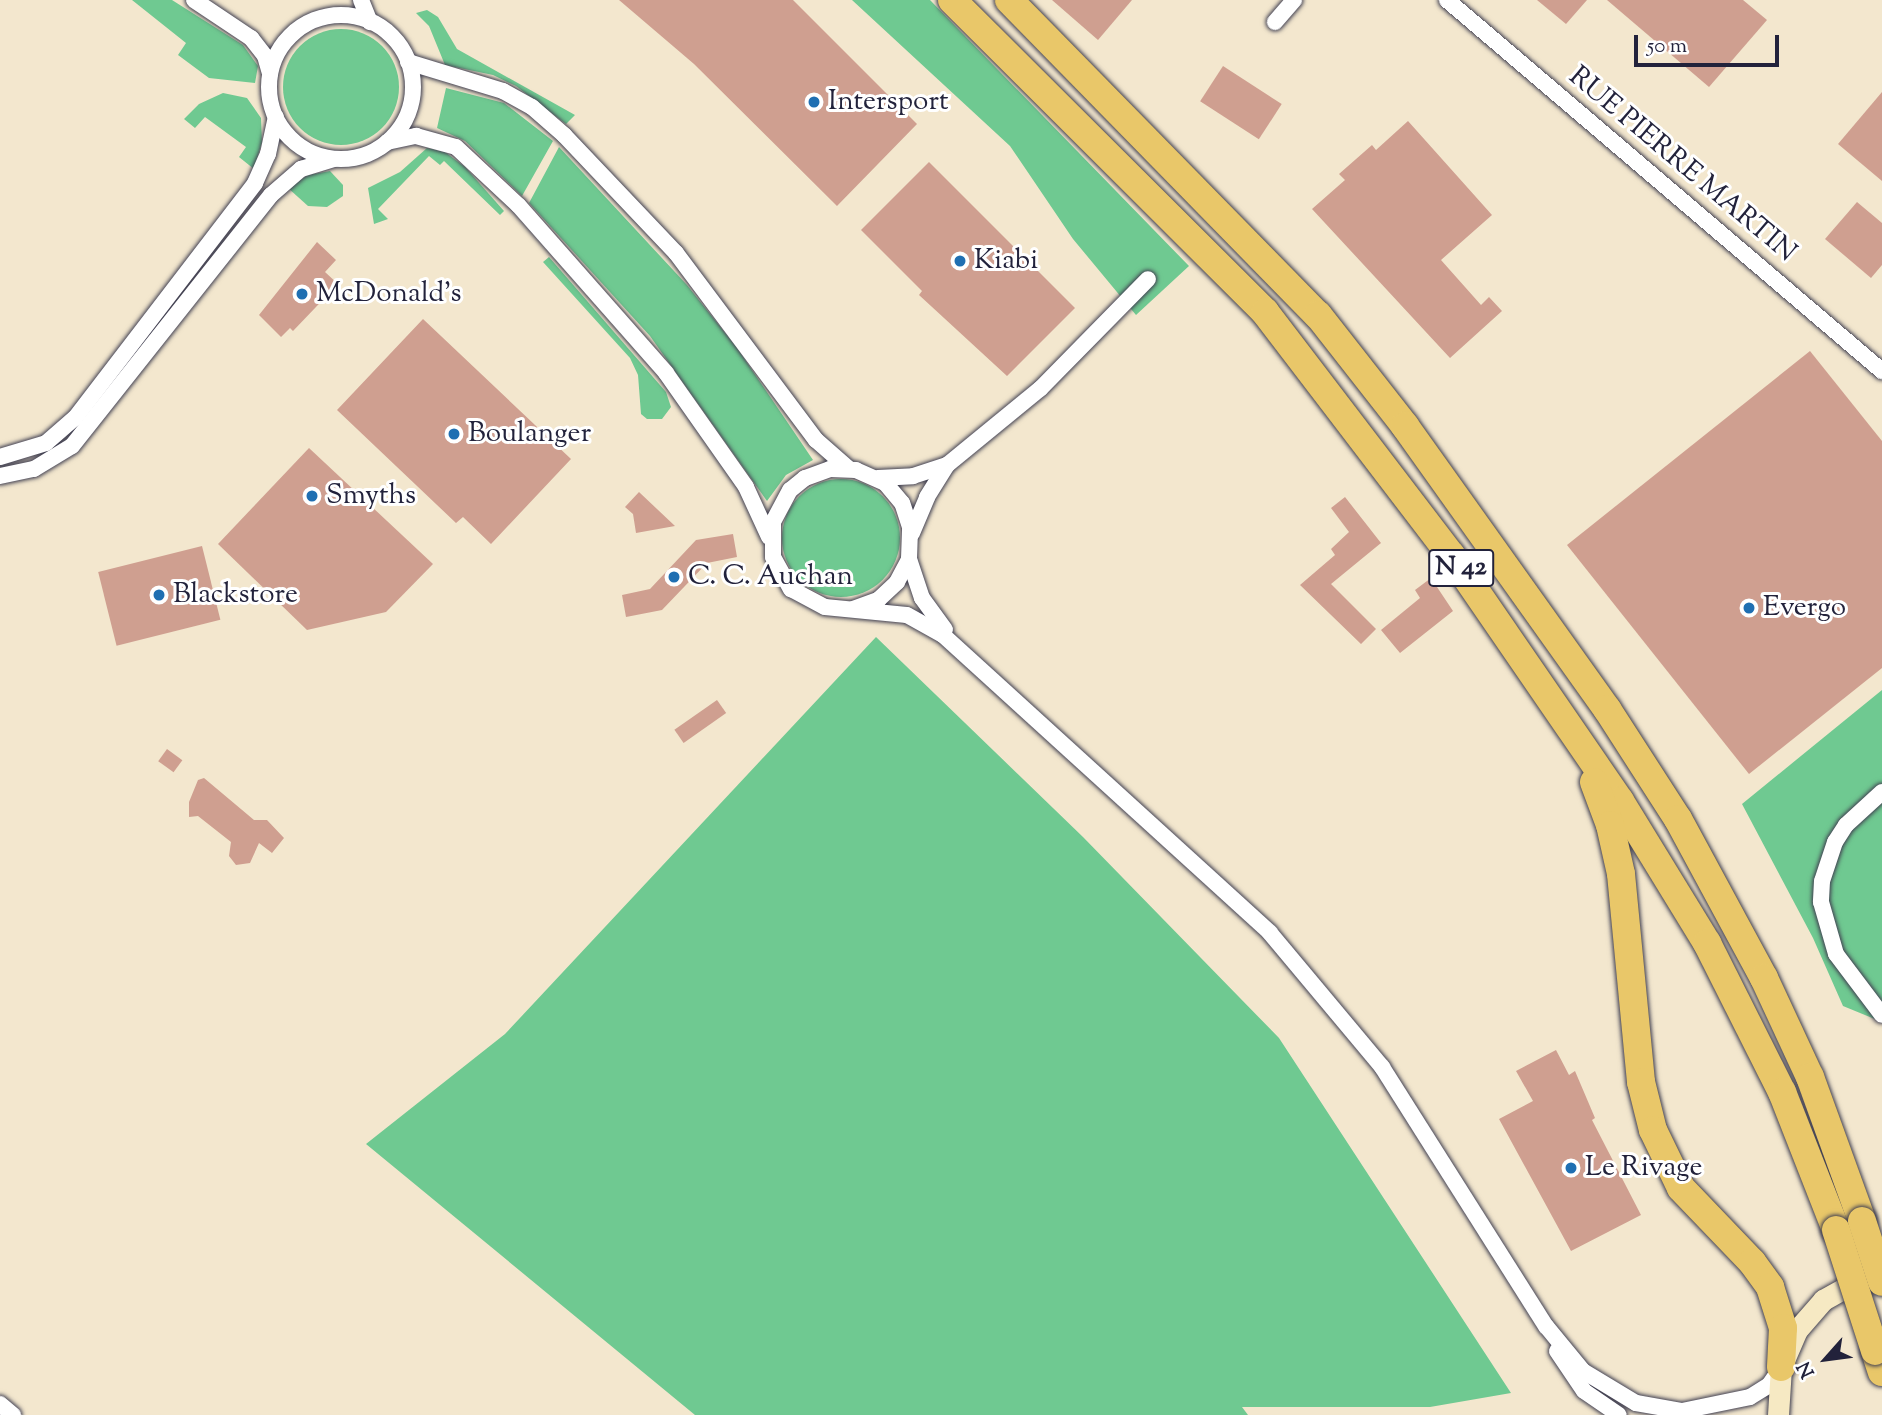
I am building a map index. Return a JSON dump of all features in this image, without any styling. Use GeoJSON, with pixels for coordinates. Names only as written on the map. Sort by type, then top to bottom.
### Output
{"type":"FeatureCollection","features":[{"type":"Feature","properties":{"kind":"highway","name":"N 42"},"geometry":{"type":"LineString","coordinates":[[953,0],[1265,312],[1384,462],[1541,682],[1656,858],[1733,991],[1797,1127],[1836,1230],[1879,1361]]}},
{"type":"Feature","properties":{"kind":"highway","name":"N 42"},"geometry":{"type":"LineString","coordinates":[[1009,0],[1318,315],[1405,426],[1606,709],[1678,819],[1764,978],[1810,1077],[1882,1282]]}},
{"type":"Feature","properties":{"kind":"highway"},"geometry":{"type":"LineString","coordinates":[[1541,682],[1590,773],[1616,846],[1641,1082],[1653,1130],[1681,1188],[1752,1262],[1770,1287],[1783,1332],[1781,1367]]}},
{"type":"Feature","properties":{"kind":"street"},"geometry":{"type":"LineString","coordinates":[[194,0],[251,38],[265,56],[271,74],[270,96],[276,117],[299,146],[334,159]]}},
{"type":"Feature","properties":{"kind":"street"},"geometry":{"type":"LineString","coordinates":[[361,0],[370,22]]}},
{"type":"Feature","properties":{"kind":"street"},"geometry":{"type":"LineString","coordinates":[[1275,22],[1294,0]]}},
{"type":"Feature","properties":{"kind":"street","name":"RUE PIERRE MARTIN"},"geometry":{"type":"LineString","coordinates":[[1447,0],[1882,371]]}},
{"type":"Feature","properties":{"kind":"street"},"geometry":{"type":"LineString","coordinates":[[271,74],[286,42],[308,23],[343,16],[370,22],[391,37],[408,62],[410,105],[387,142]]}},
{"type":"Feature","properties":{"kind":"street"},"geometry":{"type":"LineString","coordinates":[[408,62],[510,94],[565,135],[701,282],[816,440],[849,469]]}},
{"type":"Feature","properties":{"kind":"street"},"geometry":{"type":"LineString","coordinates":[[0,457],[46,443],[75,418],[255,183],[268,154],[276,117]]}},
{"type":"Feature","properties":{"kind":"street"},"geometry":{"type":"LineString","coordinates":[[0,476],[34,469],[72,446],[271,195],[301,169],[334,159],[364,155],[387,142],[416,136],[443,141],[470,158],[510,197],[620,316],[680,391],[746,488],[771,540],[780,573],[799,595],[825,607],[907,615],[958,647]]}},
{"type":"Feature","properties":{"kind":"street"},"geometry":{"type":"LineString","coordinates":[[1148,279],[1024,405],[947,465],[927,496],[912,535],[909,559],[926,606],[958,647],[1236,900],[1322,991],[1405,1100],[1546,1326],[1574,1380],[1619,1415]]}},
{"type":"Feature","properties":{"kind":"street"},"geometry":{"type":"LineString","coordinates":[[771,540],[776,513],[790,490],[821,471],[849,469],[878,478],[914,476],[947,465]]}},
{"type":"Feature","properties":{"kind":"street"},"geometry":{"type":"LineString","coordinates":[[878,478],[902,503],[912,535]]}},
{"type":"Feature","properties":{"kind":"street"},"geometry":{"type":"LineString","coordinates":[[853,609],[885,594],[909,559]]}},
{"type":"Feature","properties":{"kind":"street"},"geometry":{"type":"LineString","coordinates":[[1882,792],[1846,825],[1835,842],[1821,902],[1836,954],[1882,1015]]}},
{"type":"Feature","properties":{"kind":"street"},"geometry":{"type":"LineString","coordinates":[[1778,1415],[1781,1367],[1790,1342],[1814,1309],[1846,1285],[1882,1272]]}},
{"type":"Feature","properties":{"kind":"street"},"geometry":{"type":"LineString","coordinates":[[1546,1326],[1597,1381],[1653,1408],[1696,1410],[1739,1401],[1761,1392],[1781,1367]]}},
{"type":"Feature","properties":{"kind":"street"},"geometry":{"type":"LineString","coordinates":[[0,1404],[13,1415]]}},
{"type":"Feature","properties":{"kind":"green space"},"geometry":{"type":"Polygon","coordinates":[[[132,0],[172,0],[243,45],[258,66],[255,83],[209,78],[178,55],[186,43],[132,0]]]}},
{"type":"Feature","properties":{"kind":"green space"},"geometry":{"type":"Polygon","coordinates":[[[852,0],[930,0],[1189,266],[1136,315],[1073,239],[1010,146],[852,0]]]}},
{"type":"Feature","properties":{"kind":"green space"},"geometry":{"type":"Polygon","coordinates":[[[427,10],[438,17],[457,49],[575,115],[566,124],[516,86],[493,75],[445,65],[429,26],[416,13],[427,10]]]}},
{"type":"Feature","properties":{"kind":"green space"},"geometry":{"type":"Polygon","coordinates":[[[341,29],[363,34],[382,46],[394,65],[399,87],[394,109],[382,128],[363,140],[341,145],[319,140],[300,128],[288,109],[283,87],[288,65],[300,46],[319,34],[341,29]]]}},
{"type":"Feature","properties":{"kind":"green space"},"geometry":{"type":"Polygon","coordinates":[[[446,88],[504,103],[553,141],[522,196],[465,141],[437,128],[446,88]]]}},
{"type":"Feature","properties":{"kind":"green space"},"geometry":{"type":"Polygon","coordinates":[[[223,93],[247,98],[261,118],[262,142],[254,169],[239,157],[246,147],[205,117],[195,128],[184,119],[199,104],[223,93]]]}},
{"type":"Feature","properties":{"kind":"green space"},"geometry":{"type":"Polygon","coordinates":[[[559,147],[687,285],[737,348],[813,460],[786,475],[767,501],[650,336],[529,203],[559,147]]]}},
{"type":"Feature","properties":{"kind":"green space"},"geometry":{"type":"Polygon","coordinates":[[[427,148],[445,152],[465,167],[504,211],[500,215],[444,161],[440,165],[429,156],[378,209],[388,219],[374,224],[368,188],[400,172],[427,148]]]}},
{"type":"Feature","properties":{"kind":"green space"},"geometry":{"type":"Polygon","coordinates":[[[330,171],[343,185],[343,196],[327,207],[308,206],[288,188],[308,175],[330,171]]]}},
{"type":"Feature","properties":{"kind":"green space"},"geometry":{"type":"Polygon","coordinates":[[[549,257],[666,392],[671,407],[662,419],[647,419],[641,414],[638,375],[630,358],[543,262],[549,257]]]}},
{"type":"Feature","properties":{"kind":"green space"},"geometry":{"type":"Polygon","coordinates":[[[841,479],[852,480],[874,489],[890,505],[899,527],[899,549],[890,571],[874,587],[852,596],[841,597],[830,596],[808,587],[792,571],[783,549],[782,538],[783,527],[792,505],[808,489],[830,480],[841,479]]]}},
{"type":"Feature","properties":{"kind":"green space"},"geometry":{"type":"Polygon","coordinates":[[[876,637],[1083,837],[1279,1038],[1511,1393],[1430,1407],[1242,1407],[1248,1415],[695,1415],[366,1144],[505,1034],[876,637]]]}},
{"type":"Feature","properties":{"kind":"green space"},"geometry":{"type":"Polygon","coordinates":[[[1882,690],[1882,1022],[1843,1006],[1813,938],[1742,804],[1882,690]]]}},
{"type":"Feature","properties":{"kind":"building","name":"Intersport"},"geometry":{"type":"Polygon","coordinates":[[[619,0],[793,0],[917,124],[837,206],[694,64],[619,0]]]}},
{"type":"Feature","properties":{"kind":"building"},"geometry":{"type":"Polygon","coordinates":[[[1052,0],[1132,0],[1098,40],[1052,0]]]}},
{"type":"Feature","properties":{"kind":"building"},"geometry":{"type":"Polygon","coordinates":[[[1537,0],[1587,0],[1566,24],[1537,0]]]}},
{"type":"Feature","properties":{"kind":"building"},"geometry":{"type":"Polygon","coordinates":[[[1607,0],[1743,0],[1767,20],[1709,87],[1607,0]]]}},
{"type":"Feature","properties":{"kind":"building"},"geometry":{"type":"Polygon","coordinates":[[[1223,66],[1282,104],[1259,139],[1200,101],[1223,66]]]}},
{"type":"Feature","properties":{"kind":"building"},"geometry":{"type":"Polygon","coordinates":[[[1882,92],[1882,181],[1838,144],[1882,92]]]}},
{"type":"Feature","properties":{"kind":"building"},"geometry":{"type":"Polygon","coordinates":[[[1408,121],[1492,215],[1441,260],[1481,305],[1489,297],[1502,311],[1450,358],[1312,209],[1345,180],[1339,174],[1372,145],[1376,150],[1408,121]]]}},
{"type":"Feature","properties":{"kind":"building","name":"Kiabi"},"geometry":{"type":"Polygon","coordinates":[[[929,162],[1075,308],[1007,376],[919,295],[922,291],[861,230],[929,162]]]}},
{"type":"Feature","properties":{"kind":"building"},"geometry":{"type":"Polygon","coordinates":[[[1857,202],[1882,223],[1882,265],[1871,278],[1825,239],[1857,202]]]}},
{"type":"Feature","properties":{"kind":"building","name":"McDonald's"},"geometry":{"type":"Polygon","coordinates":[[[317,242],[336,260],[325,272],[338,284],[293,331],[290,328],[281,337],[259,315],[317,242]]]}},
{"type":"Feature","properties":{"kind":"building","name":"Boulanger"},"geometry":{"type":"Polygon","coordinates":[[[423,319],[571,459],[491,544],[463,517],[456,523],[337,410],[423,319]]]}},
{"type":"Feature","properties":{"kind":"building","name":"Evergo"},"geometry":{"type":"Polygon","coordinates":[[[1810,351],[1882,441],[1882,668],[1749,774],[1567,545],[1810,351]]]}},
{"type":"Feature","properties":{"kind":"building","name":"Smyths"},"geometry":{"type":"Polygon","coordinates":[[[309,448],[433,564],[386,612],[307,630],[218,544],[309,448]]]}},
{"type":"Feature","properties":{"kind":"building"},"geometry":{"type":"Polygon","coordinates":[[[639,492],[675,526],[636,533],[633,514],[625,507],[639,492]]]}},
{"type":"Feature","properties":{"kind":"building"},"geometry":{"type":"Polygon","coordinates":[[[1345,497],[1381,543],[1331,584],[1376,629],[1361,644],[1300,585],[1335,555],[1331,549],[1349,532],[1331,508],[1345,497]]]}},
{"type":"Feature","properties":{"kind":"building"},"geometry":{"type":"Polygon","coordinates":[[[733,534],[737,557],[707,563],[662,610],[626,617],[622,595],[650,589],[696,540],[733,534]]]}},
{"type":"Feature","properties":{"kind":"building","name":"Blackstore"},"geometry":{"type":"Polygon","coordinates":[[[202,546],[220,620],[117,646],[98,572],[202,546]]]}},
{"type":"Feature","properties":{"kind":"building"},"geometry":{"type":"Polygon","coordinates":[[[1431,578],[1453,611],[1400,653],[1381,630],[1420,598],[1415,590],[1431,578]]]}},
{"type":"Feature","properties":{"kind":"building"},"geometry":{"type":"Polygon","coordinates":[[[717,700],[726,713],[684,743],[674,730],[717,700]]]}},
{"type":"Feature","properties":{"kind":"building"},"geometry":{"type":"Polygon","coordinates":[[[167,749],[182,760],[174,772],[158,761],[167,749]]]}},
{"type":"Feature","properties":{"kind":"building"},"geometry":{"type":"Polygon","coordinates":[[[204,778],[254,820],[267,820],[284,838],[272,853],[259,843],[250,863],[236,865],[229,856],[231,842],[198,816],[189,817],[189,802],[198,780],[204,778]]]}},
{"type":"Feature","properties":{"kind":"building","name":"Le Rivage"},"geometry":{"type":"Polygon","coordinates":[[[1556,1050],[1569,1075],[1575,1071],[1595,1118],[1592,1120],[1641,1215],[1571,1251],[1499,1119],[1533,1101],[1516,1071],[1556,1050]]]}},
{"type":"Feature","properties":{"kind":"place","name":"Intersport"},"geometry":{"type":"Point","coordinates":[814,102]}},
{"type":"Feature","properties":{"kind":"place","name":"Kiabi"},"geometry":{"type":"Point","coordinates":[960,261]}},
{"type":"Feature","properties":{"kind":"place","name":"McDonald's"},"geometry":{"type":"Point","coordinates":[302,294]}},
{"type":"Feature","properties":{"kind":"place","name":"Boulanger"},"geometry":{"type":"Point","coordinates":[454,434]}},
{"type":"Feature","properties":{"kind":"place","name":"Smyths"},"geometry":{"type":"Point","coordinates":[312,496]}},
{"type":"Feature","properties":{"kind":"place","name":"C. C. Auchan"},"geometry":{"type":"Point","coordinates":[674,577]}},
{"type":"Feature","properties":{"kind":"place","name":"Blackstore"},"geometry":{"type":"Point","coordinates":[159,595]}},
{"type":"Feature","properties":{"kind":"place","name":"Evergo"},"geometry":{"type":"Point","coordinates":[1749,608]}},
{"type":"Feature","properties":{"kind":"place","name":"Le Rivage"},"geometry":{"type":"Point","coordinates":[1571,1168]}}]}
